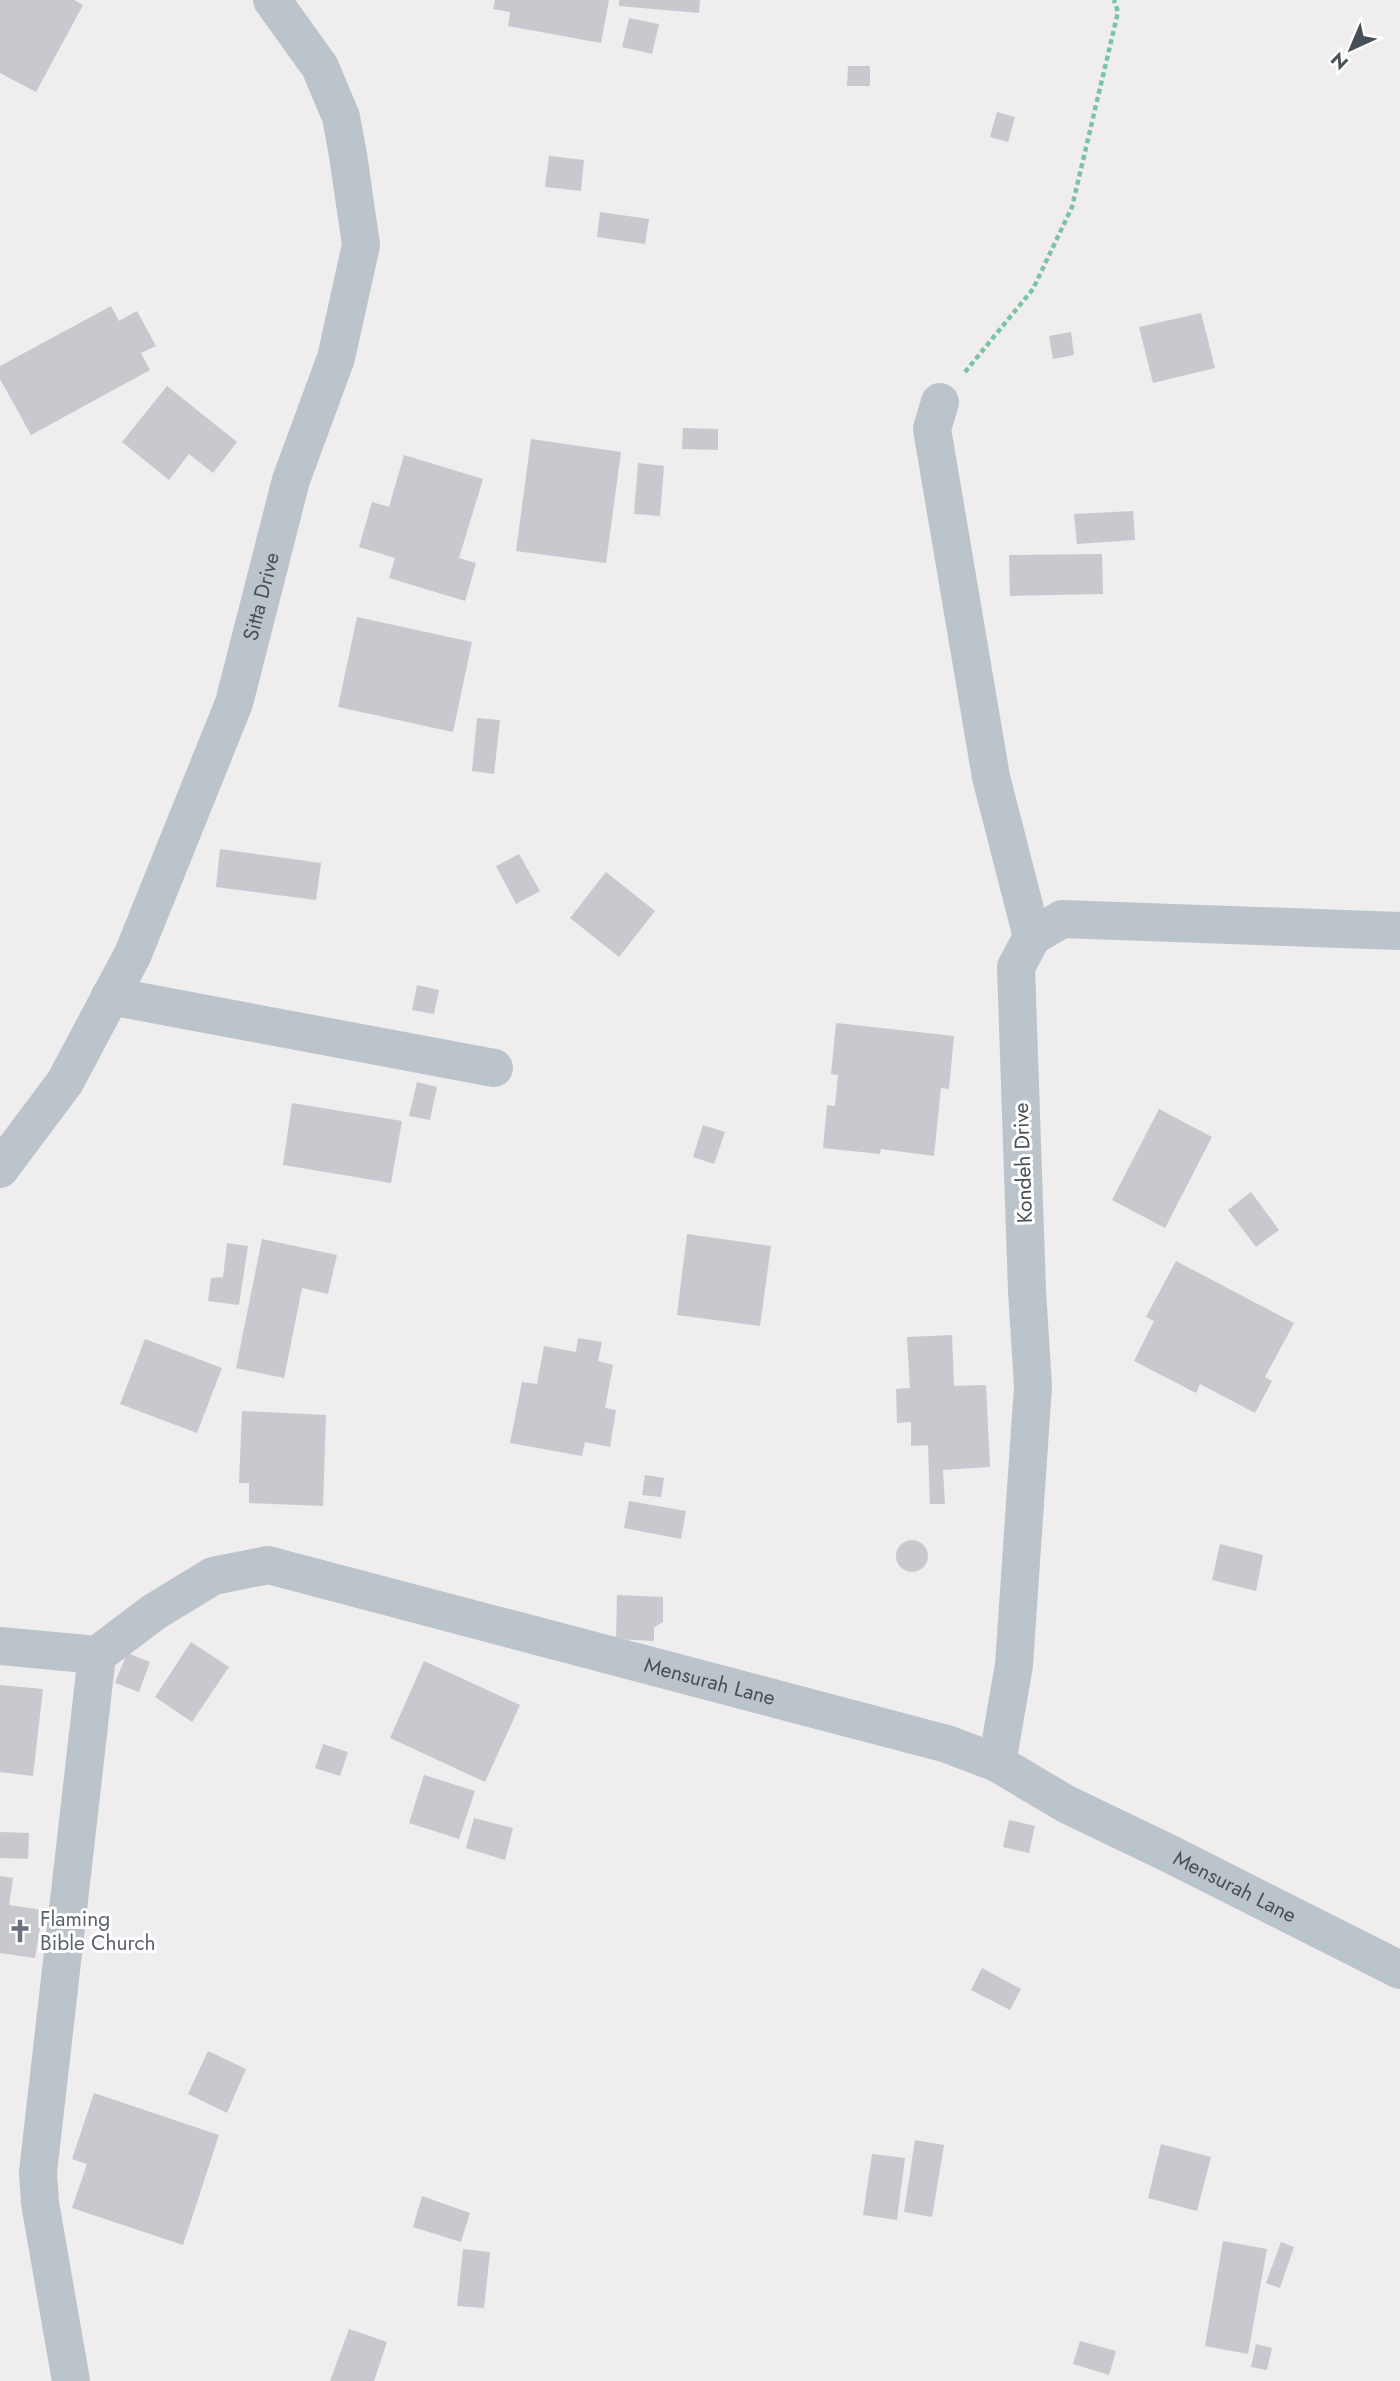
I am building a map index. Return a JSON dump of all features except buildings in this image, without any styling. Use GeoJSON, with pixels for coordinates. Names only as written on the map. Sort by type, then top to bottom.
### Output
{"type":"FeatureCollection","features":[{"type":"Feature","properties":{"kind":"street","name":"Sitta Drive"},"geometry":{"type":"LineString","coordinates":[[0,1169],[65,1082],[133,954],[233,703],[291,480],[336,358],[361,245],[341,117],[320,67],[272,0]]}},
{"type":"Feature","properties":{"kind":"street"},"geometry":{"type":"LineString","coordinates":[[940,402],[932,429],[991,777],[1032,937],[1062,919],[1400,931]]}},
{"type":"Feature","properties":{"kind":"street","name":"Kondeh Drive"},"geometry":{"type":"LineString","coordinates":[[997,1763],[1014,1665],[1033,1387],[1027,1292],[1016,967],[1032,937]]}},
{"type":"Feature","properties":{"kind":"street"},"geometry":{"type":"LineString","coordinates":[[110,996],[494,1068]]}},
{"type":"Feature","properties":{"kind":"street","name":"Mensurah Lane"},"geometry":{"type":"LineString","coordinates":[[97,1655],[154,1612],[213,1576],[268,1565],[947,1744],[997,1763],[1066,1804],[1400,1970]]}},
{"type":"Feature","properties":{"kind":"street"},"geometry":{"type":"LineString","coordinates":[[0,1646],[97,1655],[38,2172],[40,2203],[71,2381]]}},
{"type":"Feature","properties":{"kind":"path"},"geometry":{"type":"LineString","coordinates":[[940,402],[1033,289],[1072,207],[1118,12],[1114,0]]}},
{"type":"Feature","properties":{"kind":"place","name":"Flaming Bible Church"},"geometry":{"type":"Point","coordinates":[20,1931]}}]}
